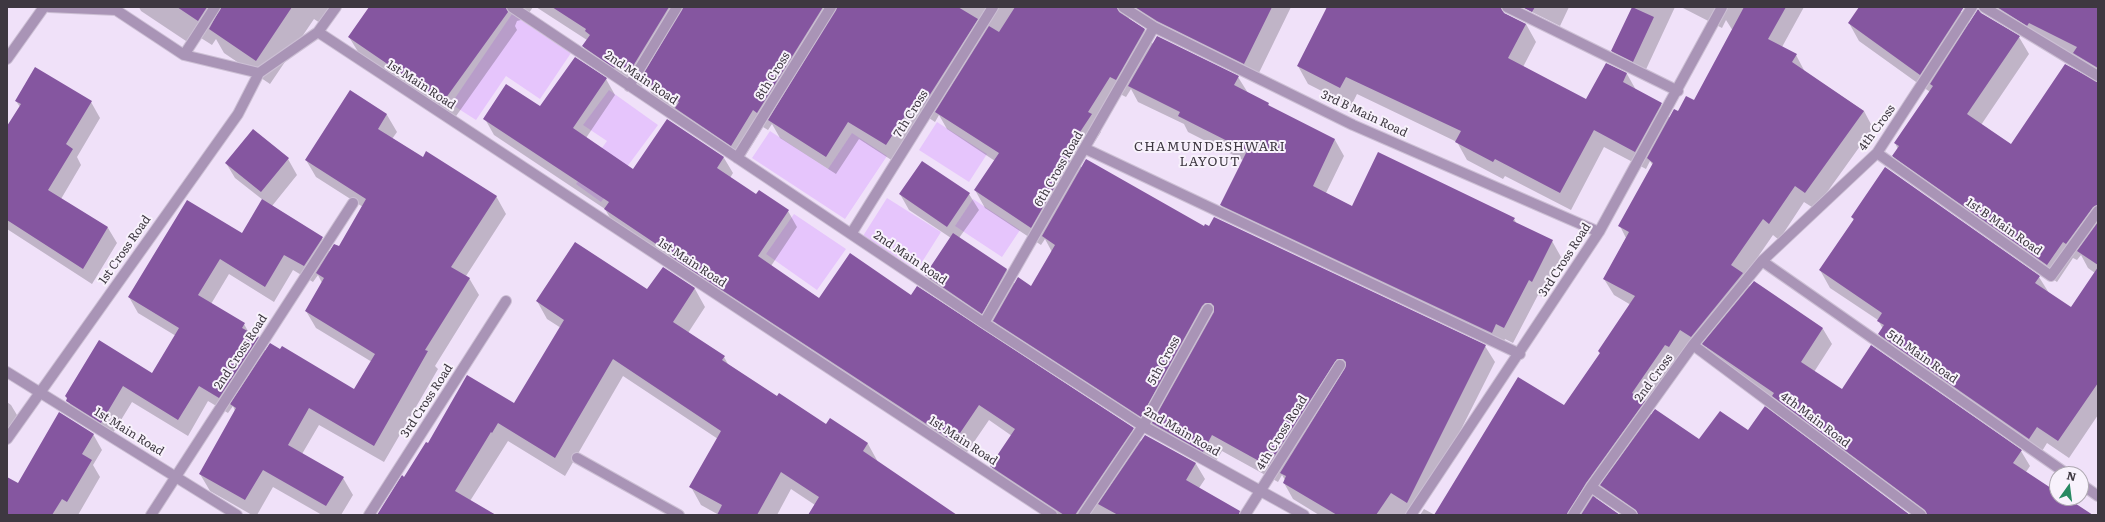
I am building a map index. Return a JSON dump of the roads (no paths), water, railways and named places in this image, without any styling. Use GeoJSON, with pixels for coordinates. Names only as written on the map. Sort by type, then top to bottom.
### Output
{"type":"FeatureCollection","features":[{"type":"Feature","properties":{"kind":"street"},"geometry":{"type":"LineString","coordinates":[[7,59],[44,7]]}},
{"type":"Feature","properties":{"kind":"street"},"geometry":{"type":"LineString","coordinates":[[49,7],[116,10],[184,56],[259,73],[318,32],[336,7]]}},
{"type":"Feature","properties":{"kind":"street"},"geometry":{"type":"LineString","coordinates":[[184,56],[215,7]]}},
{"type":"Feature","properties":{"kind":"street","name":"2nd Main Road"},"geometry":{"type":"LineString","coordinates":[[512,7],[984,323],[1143,426],[1304,515]]}},
{"type":"Feature","properties":{"kind":"street"},"geometry":{"type":"LineString","coordinates":[[630,86],[677,7]]}},
{"type":"Feature","properties":{"kind":"street","name":"8th Cross"},"geometry":{"type":"LineString","coordinates":[[737,158],[831,7]]}},
{"type":"Feature","properties":{"kind":"street","name":"7th Cross"},"geometry":{"type":"LineString","coordinates":[[851,234],[993,7]]}},
{"type":"Feature","properties":{"kind":"street","name":"3rd B Main Road"},"geometry":{"type":"LineString","coordinates":[[1123,7],[1154,27],[1354,125],[1599,232]]}},
{"type":"Feature","properties":{"kind":"street"},"geometry":{"type":"LineString","coordinates":[[1507,7],[1678,91]]}},
{"type":"Feature","properties":{"kind":"street","name":"3rd Cross Road"},"geometry":{"type":"LineString","coordinates":[[1411,515],[1520,354],[1599,232],[1678,91],[1722,7]]}},
{"type":"Feature","properties":{"kind":"street","name":"4th Cross"},"geometry":{"type":"LineString","coordinates":[[1762,261],[1877,153],[1972,7]]}},
{"type":"Feature","properties":{"kind":"street"},"geometry":{"type":"LineString","coordinates":[[1984,7],[2098,76]]}},
{"type":"Feature","properties":{"kind":"street","name":"6th Cross Road"},"geometry":{"type":"LineString","coordinates":[[984,323],[1086,148],[1154,27]]}},
{"type":"Feature","properties":{"kind":"street","name":"1st Main Road"},"geometry":{"type":"LineString","coordinates":[[318,32],[1052,515]]}},
{"type":"Feature","properties":{"kind":"street","name":"1st Cross Road"},"geometry":{"type":"LineString","coordinates":[[7,439],[238,114],[259,73]]}},
{"type":"Feature","properties":{"kind":"street"},"geometry":{"type":"LineString","coordinates":[[1086,148],[1520,354]]}},
{"type":"Feature","properties":{"kind":"street","name":"1st B Main Road"},"geometry":{"type":"LineString","coordinates":[[1877,153],[2052,276],[2098,211]]}},
{"type":"Feature","properties":{"kind":"street","name":"2nd Cross Road"},"geometry":{"type":"LineString","coordinates":[[151,515],[353,203]]}},
{"type":"Feature","properties":{"kind":"street","name":"2nd Cross"},"geometry":{"type":"LineString","coordinates":[[1573,515],[1591,487],[1694,345],[1762,261]]}},
{"type":"Feature","properties":{"kind":"street","name":"5th Main Road"},"geometry":{"type":"LineString","coordinates":[[1762,261],[2056,466]]}},
{"type":"Feature","properties":{"kind":"street","name":"3rd Cross Road"},"geometry":{"type":"LineString","coordinates":[[369,515],[506,301]]}},
{"type":"Feature","properties":{"kind":"street","name":"5th Cross"},"geometry":{"type":"LineString","coordinates":[[1083,515],[1143,426],[1208,309]]}},
{"type":"Feature","properties":{"kind":"street","name":"4th Main Road"},"geometry":{"type":"LineString","coordinates":[[1694,345],[1921,515]]}},
{"type":"Feature","properties":{"kind":"street","name":"4th Cross Road"},"geometry":{"type":"LineString","coordinates":[[1245,515],[1340,364]]}},
{"type":"Feature","properties":{"kind":"street","name":"1st Main Road"},"geometry":{"type":"LineString","coordinates":[[7,372],[237,515]]}},
{"type":"Feature","properties":{"kind":"street"},"geometry":{"type":"LineString","coordinates":[[577,458],[679,515]]}},
{"type":"Feature","properties":{"kind":"street"},"geometry":{"type":"LineString","coordinates":[[1591,487],[1632,515]]}},
{"type":"Feature","properties":{"kind":"street"},"geometry":{"type":"LineString","coordinates":[[2089,490],[2098,496]]}},
{"type":"Feature","properties":{"kind":"district","name":"CHAMUNDESHWARI LAYOUT"},"geometry":{"type":"Point","coordinates":[1210,154]}}]}
